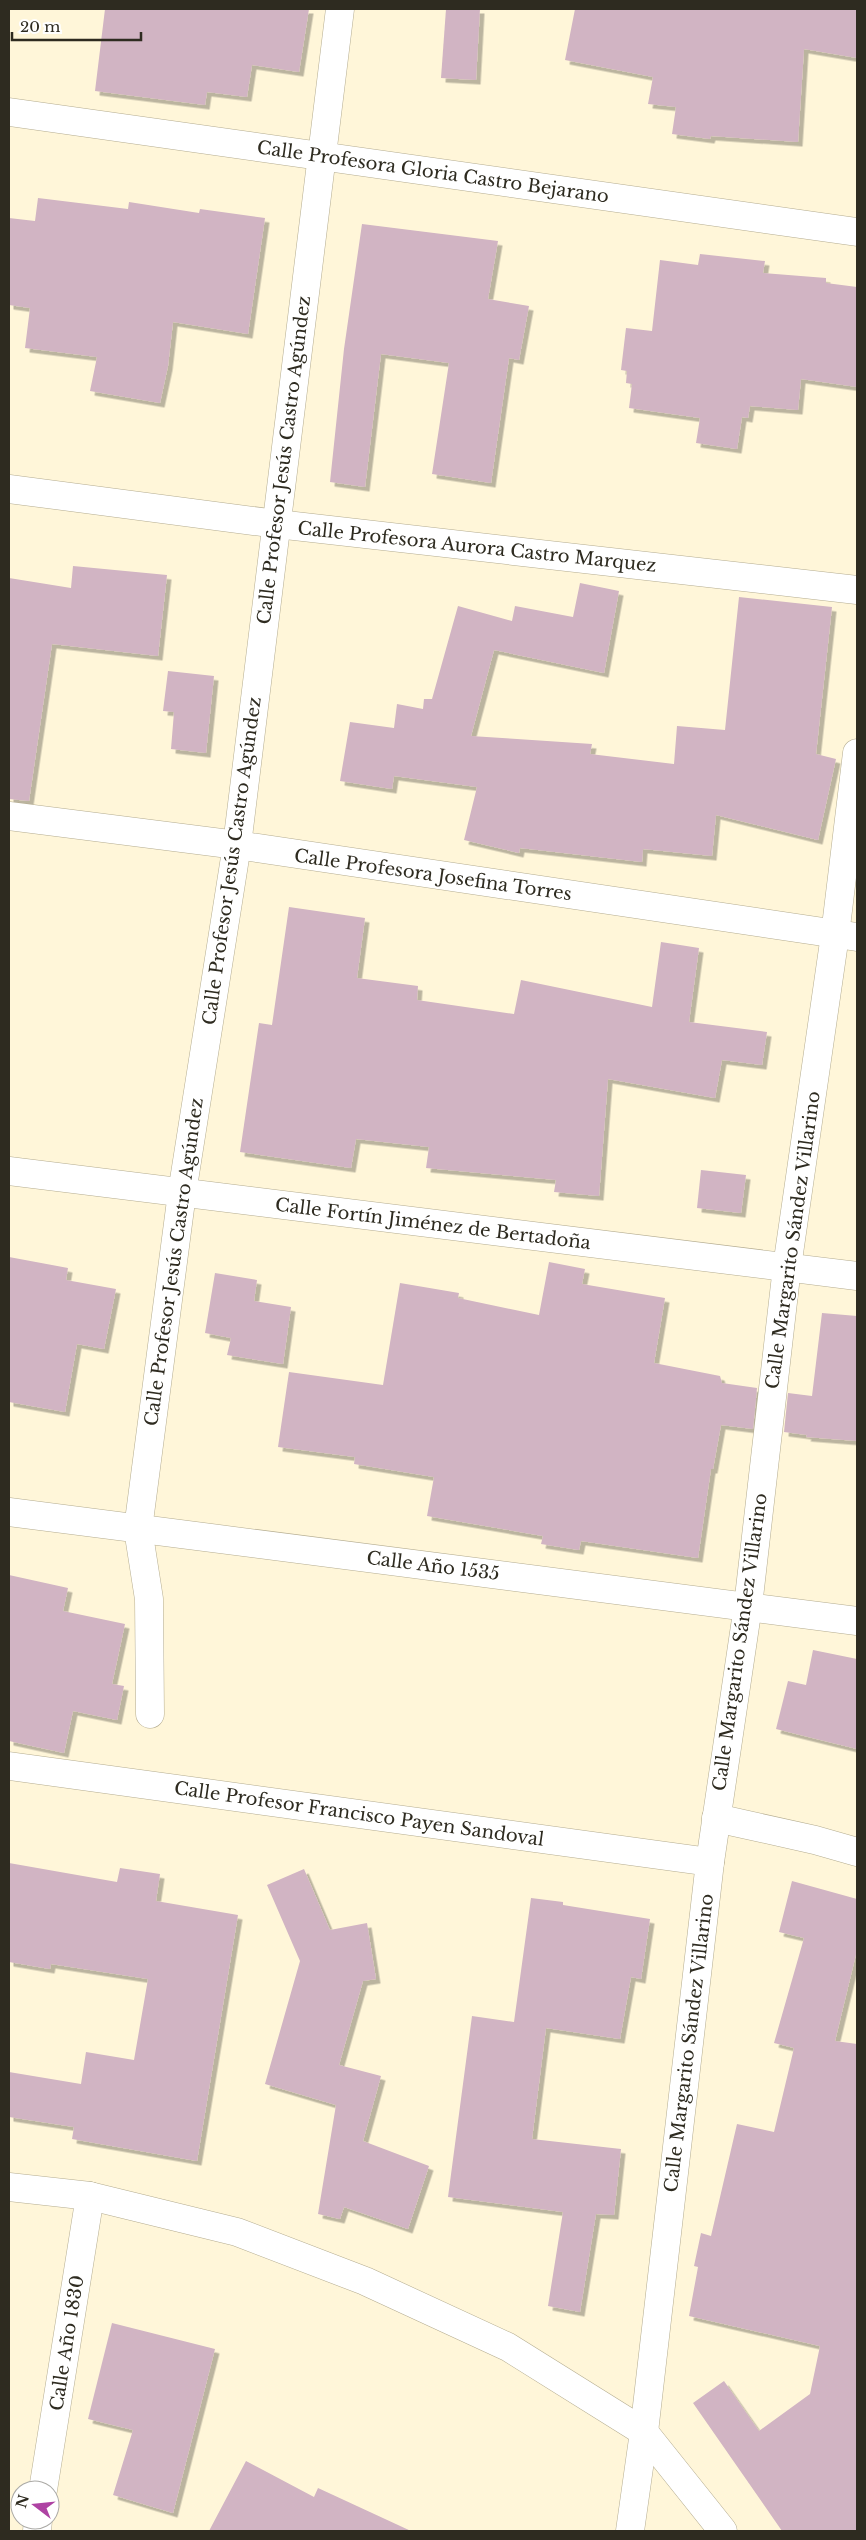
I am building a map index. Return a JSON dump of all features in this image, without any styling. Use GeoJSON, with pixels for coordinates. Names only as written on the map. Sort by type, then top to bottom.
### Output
{"type":"FeatureCollection","features":[{"type":"Feature","properties":{"kind":"street","name":"Calle Profesor Jesús Castro Agúndez"},"geometry":{"type":"LineString","coordinates":[[150,1714],[149,1599],[138,1529],[182,1193],[237,845],[320,156],[340,9]]}},
{"type":"Feature","properties":{"kind":"street","name":"Calle Profesora Gloria Castro Bejarano"},"geometry":{"type":"LineString","coordinates":[[9,112],[857,232]]}},
{"type":"Feature","properties":{"kind":"street","name":"Calle Profesora Aurora Castro Marquez"},"geometry":{"type":"LineString","coordinates":[[9,489],[277,524],[857,590]]}},
{"type":"Feature","properties":{"kind":"street","name":"Calle Margarito Sández Villarino"},"geometry":{"type":"LineString","coordinates":[[630,2531],[644,2432],[710,1862],[748,1606],[787,1267],[846,936],[857,753]]}},
{"type":"Feature","properties":{"kind":"street","name":"Calle Profesora Josefina Torres"},"geometry":{"type":"LineString","coordinates":[[9,816],[237,845],[846,936]]}},
{"type":"Feature","properties":{"kind":"street","name":"Calle Fortín Jiménez de Bertadoña"},"geometry":{"type":"LineString","coordinates":[[9,1170],[857,1276]]}},
{"type":"Feature","properties":{"kind":"street","name":"Calle Año 1535"},"geometry":{"type":"LineString","coordinates":[[9,1512],[857,1620]]}},
{"type":"Feature","properties":{"kind":"street","name":"Calle Profesor Francisco Payen Sandoval"},"geometry":{"type":"LineString","coordinates":[[9,1766],[710,1862]]}},
{"type":"Feature","properties":{"kind":"street"},"geometry":{"type":"LineString","coordinates":[[716,1818],[815,1840],[857,1852]]}},
{"type":"Feature","properties":{"kind":"street"},"geometry":{"type":"LineString","coordinates":[[9,2187],[90,2196],[237,2232],[365,2281],[508,2347],[644,2432],[723,2531]]}},
{"type":"Feature","properties":{"kind":"street","name":"Calle Año 1830"},"geometry":{"type":"LineString","coordinates":[[45,2480],[90,2196]]}},
{"type":"Feature","properties":{"kind":"building"},"geometry":{"type":"Polygon","coordinates":[[[105,9],[309,9],[299,72],[252,65],[247,97],[207,92],[205,105],[95,91],[105,9]]]}},
{"type":"Feature","properties":{"kind":"building"},"geometry":{"type":"Polygon","coordinates":[[[446,9],[480,9],[476,80],[441,78],[446,9]]]}},
{"type":"Feature","properties":{"kind":"building"},"geometry":{"type":"Polygon","coordinates":[[[575,9],[857,9],[857,58],[804,49],[798,142],[711,136],[710,139],[672,134],[676,107],[648,104],[653,77],[565,60],[575,9]]]}},
{"type":"Feature","properties":{"kind":"building"},"geometry":{"type":"Polygon","coordinates":[[[38,198],[128,209],[129,202],[199,213],[200,209],[265,218],[248,334],[173,322],[168,366],[160,403],[90,391],[97,357],[25,348],[30,308],[9,305],[9,218],[35,221],[38,198]]]}},
{"type":"Feature","properties":{"kind":"building"},"geometry":{"type":"Polygon","coordinates":[[[362,224],[498,241],[488,299],[529,306],[519,360],[509,358],[491,483],[432,474],[449,363],[381,354],[365,487],[330,482],[344,349],[362,224]]]}},
{"type":"Feature","properties":{"kind":"building"},"geometry":{"type":"Polygon","coordinates":[[[700,254],[765,261],[763,273],[826,278],[826,283],[857,287],[857,387],[801,379],[798,410],[750,406],[748,418],[742,417],[737,449],[696,443],[700,418],[629,408],[632,384],[626,383],[627,371],[621,370],[626,328],[652,331],[660,260],[698,265],[700,254]]]}},
{"type":"Feature","properties":{"kind":"building"},"geometry":{"type":"Polygon","coordinates":[[[73,566],[167,575],[158,656],[52,644],[29,801],[9,799],[9,578],[71,588],[73,566]]]}},
{"type":"Feature","properties":{"kind":"building"},"geometry":{"type":"Polygon","coordinates":[[[580,583],[619,591],[604,673],[494,650],[471,736],[592,744],[590,754],[674,764],[677,726],[725,730],[739,597],[832,607],[816,754],[836,759],[818,840],[716,815],[712,856],[643,849],[642,862],[520,848],[519,853],[464,840],[477,787],[394,776],[392,789],[340,781],[350,722],[394,728],[397,704],[423,709],[424,699],[432,699],[458,606],[512,621],[515,606],[573,617],[580,583]]]}},
{"type":"Feature","properties":{"kind":"building"},"geometry":{"type":"Polygon","coordinates":[[[168,671],[214,676],[206,753],[171,749],[174,712],[163,711],[168,671]]]}},
{"type":"Feature","properties":{"kind":"building"},"geometry":{"type":"Polygon","coordinates":[[[289,907],[365,918],[357,978],[418,986],[417,1000],[514,1014],[521,980],[652,1007],[661,942],[699,948],[689,1022],[767,1032],[762,1065],[722,1060],[715,1098],[608,1079],[599,1196],[554,1192],[556,1180],[426,1168],[429,1147],[356,1139],[351,1168],[240,1152],[259,1023],[272,1025],[289,907]]]}},
{"type":"Feature","properties":{"kind":"building"},"geometry":{"type":"Polygon","coordinates":[[[701,1170],[746,1175],[741,1213],[697,1208],[701,1170]]]}},
{"type":"Feature","properties":{"kind":"building"},"geometry":{"type":"Polygon","coordinates":[[[9,1257],[68,1268],[66,1280],[116,1289],[104,1349],[77,1344],[65,1412],[9,1402],[9,1257]]]}},
{"type":"Feature","properties":{"kind":"building"},"geometry":{"type":"Polygon","coordinates":[[[549,1262],[585,1269],[582,1284],[665,1298],[654,1363],[720,1376],[722,1383],[757,1388],[753,1429],[721,1425],[713,1469],[711,1469],[698,1558],[581,1541],[579,1550],[541,1544],[543,1536],[427,1516],[434,1477],[354,1464],[355,1457],[278,1447],[289,1372],[383,1385],[400,1283],[459,1293],[458,1298],[539,1315],[549,1262]]]}},
{"type":"Feature","properties":{"kind":"building"},"geometry":{"type":"Polygon","coordinates":[[[215,1273],[257,1280],[254,1301],[291,1307],[283,1364],[227,1355],[231,1338],[205,1333],[215,1273]]]}},
{"type":"Feature","properties":{"kind":"building"},"geometry":{"type":"Polygon","coordinates":[[[822,1313],[857,1316],[857,1441],[806,1437],[807,1435],[784,1432],[788,1393],[812,1396],[822,1313]]]}},
{"type":"Feature","properties":{"kind":"building"},"geometry":{"type":"Polygon","coordinates":[[[9,1575],[68,1588],[63,1611],[125,1624],[112,1684],[124,1686],[117,1720],[73,1711],[64,1753],[9,1741],[9,1575]]]}},
{"type":"Feature","properties":{"kind":"building"},"geometry":{"type":"Polygon","coordinates":[[[813,1650],[857,1659],[857,1749],[776,1729],[788,1681],[806,1685],[813,1650]]]}},
{"type":"Feature","properties":{"kind":"building"},"geometry":{"type":"Polygon","coordinates":[[[9,1863],[117,1882],[120,1868],[160,1874],[156,1901],[238,1915],[197,2161],[72,2139],[74,2127],[9,2117],[9,2072],[81,2084],[86,2052],[134,2060],[148,1979],[51,1964],[50,1969],[9,1962],[9,1863]]]}},
{"type":"Feature","properties":{"kind":"building"},"geometry":{"type":"Polygon","coordinates":[[[304,1869],[330,1930],[367,1923],[376,1979],[363,1981],[339,2065],[381,2076],[363,2141],[429,2166],[408,2229],[344,2207],[340,2219],[318,2214],[336,2105],[265,2084],[300,1961],[267,1885],[304,1869]]]}},
{"type":"Feature","properties":{"kind":"building"},"geometry":{"type":"Polygon","coordinates":[[[792,1881],[857,1899],[857,1950],[835,2041],[857,2044],[857,2531],[782,2531],[693,2403],[724,2381],[759,2431],[810,2394],[820,2346],[689,2316],[698,2267],[694,2266],[701,2233],[711,2236],[737,2124],[774,2132],[794,2048],[774,2043],[804,1938],[779,1932],[792,1881]]]}},
{"type":"Feature","properties":{"kind":"building"},"geometry":{"type":"Polygon","coordinates":[[[531,1898],[563,1902],[563,1905],[650,1919],[641,1979],[631,1977],[620,2039],[546,2028],[532,2139],[621,2149],[614,2215],[596,2214],[580,2312],[548,2306],[563,2212],[448,2197],[472,2016],[514,2022],[531,1898]]]}},
{"type":"Feature","properties":{"kind":"building"},"geometry":{"type":"Polygon","coordinates":[[[112,2323],[215,2349],[173,2513],[113,2495],[133,2430],[88,2419],[112,2323]]]}},
{"type":"Feature","properties":{"kind":"building"},"geometry":{"type":"Polygon","coordinates":[[[246,2461],[314,2497],[318,2488],[411,2531],[209,2531],[246,2461]]]}}]}
